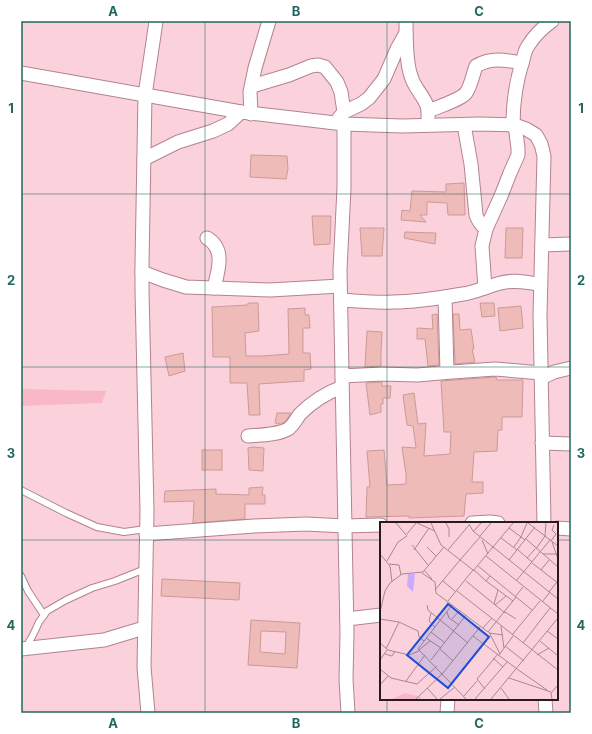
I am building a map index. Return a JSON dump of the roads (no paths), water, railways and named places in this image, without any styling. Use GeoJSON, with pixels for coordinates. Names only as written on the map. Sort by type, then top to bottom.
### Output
{"type":"FeatureCollection","features":[{"type":"Feature","properties":{"kind":"street"},"geometry":{"type":"LineString","coordinates":[[148,713],[144,667],[146,458],[142,272],[145,95],[156,21]]}},
{"type":"Feature","properties":{"kind":"street"},"geometry":{"type":"LineString","coordinates":[[144,159],[178,142],[228,124],[246,113],[255,68],[268,21]]}},
{"type":"Feature","properties":{"kind":"street"},"geometry":{"type":"LineString","coordinates":[[485,288],[482,246],[486,228],[518,155],[514,125],[517,77],[527,47],[544,26],[552,21]]}},
{"type":"Feature","properties":{"kind":"street"},"geometry":{"type":"LineString","coordinates":[[341,120],[369,98],[384,79],[406,27]]}},
{"type":"Feature","properties":{"kind":"street"},"geometry":{"type":"LineString","coordinates":[[406,27],[408,60],[411,76],[416,89],[427,105],[428,126]]}},
{"type":"Feature","properties":{"kind":"street"},"geometry":{"type":"LineString","coordinates":[[428,111],[465,94],[476,66],[483,62],[498,60],[522,62]]}},
{"type":"Feature","properties":{"kind":"street"},"geometry":{"type":"LineString","coordinates":[[252,86],[318,65],[325,67],[338,82],[341,92],[344,188],[340,300],[347,618],[346,679],[348,713]]}},
{"type":"Feature","properties":{"kind":"street"},"geometry":{"type":"LineString","coordinates":[[21,73],[246,113],[402,126],[514,125],[526,129],[536,135],[541,144],[544,156],[540,284],[544,522]]}},
{"type":"Feature","properties":{"kind":"street"},"geometry":{"type":"LineString","coordinates":[[464,125],[471,164],[476,215],[481,225],[486,228]]}},
{"type":"Feature","properties":{"kind":"street"},"geometry":{"type":"LineString","coordinates":[[207,238],[215,245],[219,252],[219,264],[214,288]]}},
{"type":"Feature","properties":{"kind":"street"},"geometry":{"type":"LineString","coordinates":[[542,245],[571,244]]}},
{"type":"Feature","properties":{"kind":"street"},"geometry":{"type":"LineString","coordinates":[[142,272],[186,287],[270,290],[340,286]]}},
{"type":"Feature","properties":{"kind":"street"},"geometry":{"type":"LineString","coordinates":[[340,300],[394,302],[465,294],[502,282],[540,284]]}},
{"type":"Feature","properties":{"kind":"street"},"geometry":{"type":"LineString","coordinates":[[445,296],[447,372]]}},
{"type":"Feature","properties":{"kind":"street"},"geometry":{"type":"LineString","coordinates":[[248,436],[278,433],[288,429],[299,415],[309,406],[342,382],[382,374],[417,375],[495,369],[541,375],[571,368]]}},
{"type":"Feature","properties":{"kind":"street"},"geometry":{"type":"LineString","coordinates":[[542,443],[571,444]]}},
{"type":"Feature","properties":{"kind":"street"},"geometry":{"type":"LineString","coordinates":[[146,531],[298,524],[380,526]]}},
{"type":"Feature","properties":{"kind":"street"},"geometry":{"type":"LineString","coordinates":[[558,528],[571,529]]}},
{"type":"Feature","properties":{"kind":"street"},"geometry":{"type":"LineString","coordinates":[[347,618],[380,615]]}},
{"type":"Feature","properties":{"kind":"street"},"geometry":{"type":"LineString","coordinates":[[23,649],[104,640],[144,628]]}},
{"type":"Feature","properties":{"kind":"street"},"geometry":{"type":"LineString","coordinates":[[447,713],[448,700]]}},
{"type":"Feature","properties":{"kind":"street"},"geometry":{"type":"LineString","coordinates":[[545,700],[546,713]]}},
{"type":"Feature","properties":{"kind":"lane"},"geometry":{"type":"LineString","coordinates":[[21,490],[97,527],[124,532],[146,531]]}},
{"type":"Feature","properties":{"kind":"lane"},"geometry":{"type":"LineString","coordinates":[[23,649],[47,611],[92,588],[145,569]]}},
{"type":"Feature","properties":{"kind":"lane"},"geometry":{"type":"LineString","coordinates":[[21,576],[28,591],[44,615]]}}]}
